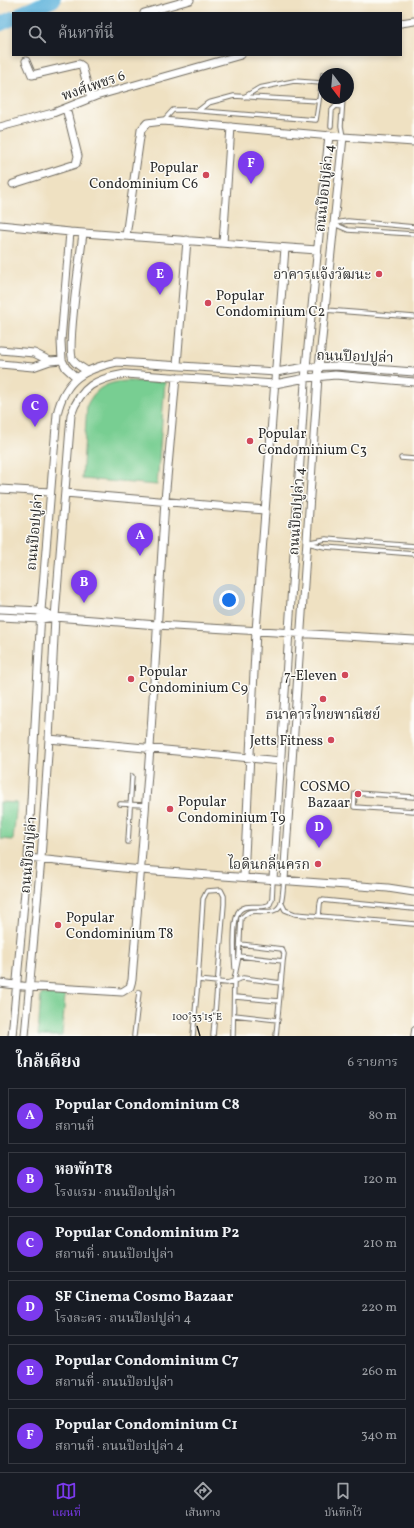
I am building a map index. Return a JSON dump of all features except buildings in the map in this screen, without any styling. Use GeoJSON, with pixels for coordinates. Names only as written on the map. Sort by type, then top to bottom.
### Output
{"type":"FeatureCollection","features":[{"type":"Feature","properties":{"kind":"street"},"geometry":{"type":"LineString","coordinates":[[148,12],[190,0]]}},
{"type":"Feature","properties":{"kind":"street"},"geometry":{"type":"LineString","coordinates":[[402,23],[414,21]]}},
{"type":"Feature","properties":{"kind":"street","name":"พงศ์เพชร 6"},"geometry":{"type":"LineString","coordinates":[[0,127],[53,113],[91,98],[238,56]]}},
{"type":"Feature","properties":{"kind":"street"},"geometry":{"type":"LineString","coordinates":[[26,61],[32,75],[79,64],[82,66],[91,98]]}},
{"type":"Feature","properties":{"kind":"street"},"geometry":{"type":"LineString","coordinates":[[13,184],[76,164],[78,156],[66,108]]}},
{"type":"Feature","properties":{"kind":"street"},"geometry":{"type":"LineString","coordinates":[[126,236],[141,130],[147,123],[163,121],[329,135]]}},
{"type":"Feature","properties":{"kind":"street"},"geometry":{"type":"LineString","coordinates":[[223,243],[231,127]]}},
{"type":"Feature","properties":{"kind":"street","name":"ถนนป๊อปปูล่า 4"},"geometry":{"type":"LineString","coordinates":[[273,879],[306,367],[329,135],[343,137],[318,377],[284,880]]}},
{"type":"Feature","properties":{"kind":"street"},"geometry":{"type":"LineString","coordinates":[[343,137],[414,142]]}},
{"type":"Feature","properties":{"kind":"street"},"geometry":{"type":"LineString","coordinates":[[321,222],[333,223]]}},
{"type":"Feature","properties":{"kind":"street"},"geometry":{"type":"LineString","coordinates":[[0,224],[70,232],[317,250]]}},
{"type":"Feature","properties":{"kind":"street"},"geometry":{"type":"LineString","coordinates":[[70,232],[61,341],[62,360],[66,368],[77,378]]}},
{"type":"Feature","properties":{"kind":"street"},"geometry":{"type":"LineString","coordinates":[[83,233],[70,353],[72,360],[87,371]]}},
{"type":"Feature","properties":{"kind":"street"},"geometry":{"type":"LineString","coordinates":[[176,365],[187,240]]}},
{"type":"Feature","properties":{"kind":"street"},"geometry":{"type":"LineString","coordinates":[[244,877],[256,631],[285,248]]}},
{"type":"Feature","properties":{"kind":"street"},"geometry":{"type":"LineString","coordinates":[[0,350],[34,353],[50,361]]}},
{"type":"Feature","properties":{"kind":"street"},"geometry":{"type":"LineString","coordinates":[[0,364],[33,367],[50,361],[62,360]]}},
{"type":"Feature","properties":{"kind":"street","name":"ถนนป๊อปปูล่า"},"geometry":{"type":"LineString","coordinates":[[12,1036],[28,858],[41,611],[50,492],[60,400],[68,387],[87,371],[117,362],[276,372],[306,367],[335,366],[414,372]]}},
{"type":"Feature","properties":{"kind":"street","name":"ถนนป๊อปปูล่า"},"geometry":{"type":"LineString","coordinates":[[25,1036],[41,860],[55,617],[71,415],[76,401],[81,394],[93,384],[112,376],[125,374],[275,384],[306,378],[335,376],[414,382]]}},
{"type":"Feature","properties":{"kind":"street"},"geometry":{"type":"LineString","coordinates":[[0,983],[17,986],[106,992],[122,992],[130,987],[132,980],[150,748],[165,500],[176,377]]}},
{"type":"Feature","properties":{"kind":"street"},"geometry":{"type":"LineString","coordinates":[[0,488],[50,492]]}},
{"type":"Feature","properties":{"kind":"street"},"geometry":{"type":"LineString","coordinates":[[65,493],[165,500],[265,510]]}},
{"type":"Feature","properties":{"kind":"street"},"geometry":{"type":"LineString","coordinates":[[295,542],[307,543]]}},
{"type":"Feature","properties":{"kind":"street"},"geometry":{"type":"LineString","coordinates":[[0,609],[41,611],[55,617]]}},
{"type":"Feature","properties":{"kind":"street"},"geometry":{"type":"LineString","coordinates":[[0,617],[41,619],[55,617],[157,625],[414,640]]}},
{"type":"Feature","properties":{"kind":"street"},"geometry":{"type":"LineString","coordinates":[[49,739],[281,760]]}},
{"type":"Feature","properties":{"kind":"street"},"geometry":{"type":"LineString","coordinates":[[28,858],[140,870],[414,889]]}},
{"type":"Feature","properties":{"kind":"street"},"geometry":{"type":"LineString","coordinates":[[388,888],[414,892]]}},
{"type":"Feature","properties":{"kind":"lane"},"geometry":{"type":"LineString","coordinates":[[244,97],[259,88],[294,81],[318,83]]}},
{"type":"Feature","properties":{"kind":"lane"},"geometry":{"type":"LineString","coordinates":[[199,110],[208,102],[234,96],[318,101]]}},
{"type":"Feature","properties":{"kind":"lane"},"geometry":{"type":"LineString","coordinates":[[163,121],[173,110],[199,110],[316,120],[319,104]]}},
{"type":"Feature","properties":{"kind":"lane"},"geometry":{"type":"LineString","coordinates":[[331,126],[332,110],[336,106],[342,107],[343,137]]}},
{"type":"Feature","properties":{"kind":"lane"},"geometry":{"type":"LineString","coordinates":[[333,223],[348,221],[414,227]]}},
{"type":"Feature","properties":{"kind":"lane"},"geometry":{"type":"LineString","coordinates":[[333,223],[348,230],[414,234]]}},
{"type":"Feature","properties":{"kind":"lane"},"geometry":{"type":"LineString","coordinates":[[324,310],[414,317]]}},
{"type":"Feature","properties":{"kind":"lane"},"geometry":{"type":"LineString","coordinates":[[401,458],[414,459]]}},
{"type":"Feature","properties":{"kind":"lane"},"geometry":{"type":"LineString","coordinates":[[307,543],[326,539],[414,546]]}},
{"type":"Feature","properties":{"kind":"lane"},"geometry":{"type":"LineString","coordinates":[[307,543],[325,547],[414,554]]}},
{"type":"Feature","properties":{"kind":"lane"},"geometry":{"type":"LineString","coordinates":[[128,842],[132,776]]}},
{"type":"Feature","properties":{"kind":"lane"},"geometry":{"type":"LineString","coordinates":[[414,797],[355,792],[354,807],[414,811]]}},
{"type":"Feature","properties":{"kind":"lane"},"geometry":{"type":"LineString","coordinates":[[120,804],[145,805]]}},
{"type":"Feature","properties":{"kind":"lane"},"geometry":{"type":"LineString","coordinates":[[235,973],[234,956],[237,914],[241,908],[247,906],[264,907],[270,904],[272,899],[273,879]]}},
{"type":"Feature","properties":{"kind":"lane"},"geometry":{"type":"LineString","coordinates":[[233,1036],[235,997],[234,980],[239,956],[241,918],[247,912],[268,912],[276,910],[281,902],[284,880]]}},
{"type":"Feature","properties":{"kind":"lane"},"geometry":{"type":"LineString","coordinates":[[192,1036],[198,980],[203,898],[207,891],[221,890],[224,896],[213,1036]]}},
{"type":"Feature","properties":{"kind":"lane"},"geometry":{"type":"LineString","coordinates":[[319,916],[321,900],[414,909]]}},
{"type":"Feature","properties":{"kind":"lane"},"geometry":{"type":"LineString","coordinates":[[281,902],[286,910],[295,914],[414,924]]}},
{"type":"Feature","properties":{"kind":"lane"},"geometry":{"type":"LineString","coordinates":[[240,944],[282,949],[284,954],[276,1036]]}},
{"type":"Feature","properties":{"kind":"lane"},"geometry":{"type":"LineString","coordinates":[[239,956],[283,961]]}},
{"type":"Feature","properties":{"kind":"lane"},"geometry":{"type":"LineString","coordinates":[[198,980],[227,982],[243,978],[281,983]]}},
{"type":"Feature","properties":{"kind":"lane"},"geometry":{"type":"LineString","coordinates":[[134,1036],[139,992]]}},
{"type":"Feature","properties":{"kind":"lane"},"geometry":{"type":"LineString","coordinates":[[235,997],[279,1001]]}},
{"type":"Feature","properties":{"kind":"lane"},"geometry":{"type":"LineString","coordinates":[[234,1015],[278,1020]]}},
{"type":"Feature","properties":{"kind":"lane"},"geometry":{"type":"LineString","coordinates":[[412,1036],[414,1029]]}},
{"type":"Feature","properties":{"kind":"green space"},"geometry":{"type":"Polygon","coordinates":[[[127,381],[165,382],[157,485],[82,479],[87,405],[94,394],[108,384],[127,381]]]}},
{"type":"Feature","properties":{"kind":"green space"},"geometry":{"type":"Polygon","coordinates":[[[0,802],[17,803],[13,840],[0,839],[0,802]]]}},
{"type":"Feature","properties":{"kind":"green space"},"geometry":{"type":"Polygon","coordinates":[[[41,994],[65,995],[62,1036],[38,1036],[41,994]]]}},
{"type":"Feature","properties":{"kind":"waterway"},"geometry":{"type":"LineString","coordinates":[[24,12],[53,0]]}},
{"type":"Feature","properties":{"kind":"waterway"},"geometry":{"type":"LineString","coordinates":[[0,24],[12,18]]}},
{"type":"Feature","properties":{"kind":"place","name":"Popular Condominium C6"},"geometry":{"type":"Point","coordinates":[206,175]}},
{"type":"Feature","properties":{"kind":"place","name":"Popular Condominium C1"},"geometry":{"type":"Point","coordinates":[251,184]}},
{"type":"Feature","properties":{"kind":"place","name":"อาคารแจ้งวัฒนะ"},"geometry":{"type":"Point","coordinates":[379,274]}},
{"type":"Feature","properties":{"kind":"place","name":"Popular Condominium C7"},"geometry":{"type":"Point","coordinates":[160,295]}},
{"type":"Feature","properties":{"kind":"place","name":"Popular Condominium C2"},"geometry":{"type":"Point","coordinates":[208,303]}},
{"type":"Feature","properties":{"kind":"place","name":"Popular Condominium P2"},"geometry":{"type":"Point","coordinates":[35,427]}},
{"type":"Feature","properties":{"kind":"place","name":"Popular Condominium C3"},"geometry":{"type":"Point","coordinates":[250,441]}},
{"type":"Feature","properties":{"kind":"place","name":"Popular Condominium C8"},"geometry":{"type":"Point","coordinates":[140,556]}},
{"type":"Feature","properties":{"kind":"place","name":"หอพักT8"},"geometry":{"type":"Point","coordinates":[84,603]}},
{"type":"Feature","properties":{"kind":"place","name":"7-Eleven"},"geometry":{"type":"Point","coordinates":[345,675]}},
{"type":"Feature","properties":{"kind":"place","name":"Popular Condominium C9"},"geometry":{"type":"Point","coordinates":[131,679]}},
{"type":"Feature","properties":{"kind":"place","name":"ธนาคารไทยพาณิชย์"},"geometry":{"type":"Point","coordinates":[323,699]}},
{"type":"Feature","properties":{"kind":"place","name":"Jetts Fitness"},"geometry":{"type":"Point","coordinates":[331,740]}},
{"type":"Feature","properties":{"kind":"place","name":"COSMO Bazaar"},"geometry":{"type":"Point","coordinates":[358,794]}},
{"type":"Feature","properties":{"kind":"place","name":"Popular Condominium T9"},"geometry":{"type":"Point","coordinates":[170,809]}},
{"type":"Feature","properties":{"kind":"place","name":"SF Cinema Cosmo Bazaar"},"geometry":{"type":"Point","coordinates":[319,848]}},
{"type":"Feature","properties":{"kind":"place","name":"ไอดินกลิ่นครก"},"geometry":{"type":"Point","coordinates":[318,864]}},
{"type":"Feature","properties":{"kind":"place","name":"Popular Condominium T8"},"geometry":{"type":"Point","coordinates":[58,925]}}]}
